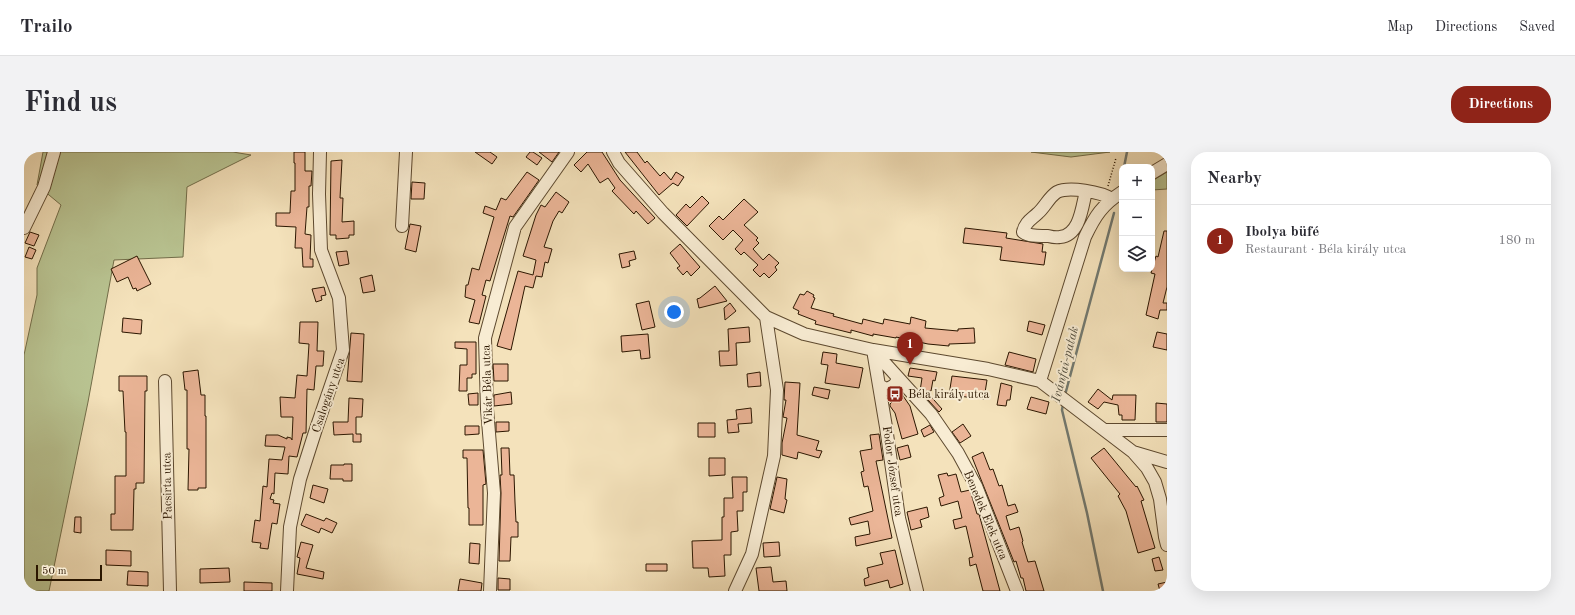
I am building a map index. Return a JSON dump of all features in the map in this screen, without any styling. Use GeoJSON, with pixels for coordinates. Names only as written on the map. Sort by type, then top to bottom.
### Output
{"type":"FeatureCollection","features":[{"type":"Feature","properties":{"kind":"street"},"geometry":{"type":"LineString","coordinates":[[24,228],[44,187],[54,152]]}},
{"type":"Feature","properties":{"kind":"street","name":"Csalogány utca"},"geometry":{"type":"LineString","coordinates":[[286,591],[290,527],[300,479],[343,350],[339,298],[321,250],[319,194],[320,152]]}},
{"type":"Feature","properties":{"kind":"street"},"geometry":{"type":"LineString","coordinates":[[402,226],[406,152]]}},
{"type":"Feature","properties":{"kind":"street","name":"Vikár Béla utca"},"geometry":{"type":"LineString","coordinates":[[490,591],[494,493],[487,409],[485,338],[515,226],[568,152]]}},
{"type":"Feature","properties":{"kind":"street"},"geometry":{"type":"LineString","coordinates":[[613,152],[619,163],[663,213],[766,318],[804,334],[873,350],[988,369],[1040,381],[1106,430],[1133,452],[1147,468],[1155,482],[1160,499],[1164,537],[1167,545]]}},
{"type":"Feature","properties":{"kind":"street"},"geometry":{"type":"LineString","coordinates":[[1155,171],[1167,164]]}},
{"type":"Feature","properties":{"kind":"street"},"geometry":{"type":"LineString","coordinates":[[1086,191],[1075,229],[1068,235],[1060,237],[1028,235],[1023,232],[1024,226],[1028,221],[1039,212],[1050,197],[1058,192],[1066,190],[1086,191],[1113,196]]}},
{"type":"Feature","properties":{"kind":"street"},"geometry":{"type":"LineString","coordinates":[[1040,381],[1086,238],[1093,221],[1101,209],[1113,196]]}},
{"type":"Feature","properties":{"kind":"street"},"geometry":{"type":"LineString","coordinates":[[735,591],[752,554],[774,456],[776,390],[766,318]]}},
{"type":"Feature","properties":{"kind":"street","name":"Benedek Elek utca"},"geometry":{"type":"LineString","coordinates":[[873,350],[931,414],[958,453],[976,486],[1017,591]]}},
{"type":"Feature","properties":{"kind":"street","name":"Fodor József utca"},"geometry":{"type":"LineString","coordinates":[[873,350],[899,518],[917,591]]}},
{"type":"Feature","properties":{"kind":"street"},"geometry":{"type":"LineString","coordinates":[[879,386],[886,389],[892,387],[896,384],[898,378]]}},
{"type":"Feature","properties":{"kind":"street","name":"Pacsirta utca"},"geometry":{"type":"LineString","coordinates":[[165,381],[170,591]]}},
{"type":"Feature","properties":{"kind":"street"},"geometry":{"type":"LineString","coordinates":[[1106,430],[1167,430]]}},
{"type":"Feature","properties":{"kind":"street"},"geometry":{"type":"LineString","coordinates":[[1133,452],[1167,462]]}},
{"type":"Feature","properties":{"kind":"path"},"geometry":{"type":"LineString","coordinates":[[1113,196],[1116,158]]}},
{"type":"Feature","properties":{"kind":"green space"},"geometry":{"type":"Polygon","coordinates":[[[43,152],[233,152],[251,155],[187,187],[183,257],[114,260],[88,402],[49,591],[24,591],[24,355],[37,295],[37,268],[61,205],[37,185],[43,152]]]}},
{"type":"Feature","properties":{"kind":"green space"},"geometry":{"type":"Polygon","coordinates":[[[1031,152],[1110,152],[1071,157],[1031,152]]]}},
{"type":"Feature","properties":{"kind":"green space"},"geometry":{"type":"Polygon","coordinates":[[[1167,172],[1167,189],[1155,190],[1155,179],[1167,172]]]}},
{"type":"Feature","properties":{"kind":"building"},"geometry":{"type":"Polygon","coordinates":[[[294,152],[305,152],[305,171],[312,171],[311,186],[309,186],[309,207],[307,207],[305,234],[311,235],[310,259],[313,259],[313,267],[303,267],[302,248],[295,248],[296,227],[276,226],[276,213],[290,213],[291,191],[295,191],[294,152]]]}},
{"type":"Feature","properties":{"kind":"building"},"geometry":{"type":"Polygon","coordinates":[[[475,152],[490,152],[497,157],[492,164],[475,152]]]}},
{"type":"Feature","properties":{"kind":"building"},"geometry":{"type":"Polygon","coordinates":[[[530,152],[533,152],[542,158],[537,165],[526,157],[530,152]]]}},
{"type":"Feature","properties":{"kind":"building"},"geometry":{"type":"Polygon","coordinates":[[[539,152],[559,152],[552,162],[539,152]]]}},
{"type":"Feature","properties":{"kind":"building"},"geometry":{"type":"Polygon","coordinates":[[[587,152],[602,152],[620,180],[655,218],[648,224],[636,211],[634,214],[612,191],[615,188],[608,178],[600,183],[588,164],[581,172],[574,165],[587,152]]]}},
{"type":"Feature","properties":{"kind":"building"},"geometry":{"type":"Polygon","coordinates":[[[625,152],[637,152],[645,163],[647,161],[660,176],[664,172],[671,180],[676,172],[684,177],[678,186],[673,183],[659,195],[625,152]]]}},
{"type":"Feature","properties":{"kind":"building"},"geometry":{"type":"Polygon","coordinates":[[[342,160],[340,198],[343,198],[342,222],[354,221],[354,235],[349,235],[349,238],[336,239],[336,235],[330,235],[331,161],[342,160]]]}},
{"type":"Feature","properties":{"kind":"building"},"geometry":{"type":"Polygon","coordinates":[[[527,172],[539,180],[513,217],[510,216],[490,281],[486,280],[482,295],[486,296],[479,324],[469,322],[475,300],[465,297],[466,285],[468,285],[472,268],[479,270],[494,217],[483,213],[485,206],[496,210],[501,198],[506,200],[527,172]]]}},
{"type":"Feature","properties":{"kind":"building"},"geometry":{"type":"Polygon","coordinates":[[[412,182],[425,183],[424,199],[411,199],[412,182]]]}},
{"type":"Feature","properties":{"kind":"building"},"geometry":{"type":"Polygon","coordinates":[[[556,192],[569,202],[562,213],[559,211],[553,221],[544,247],[552,249],[548,263],[545,262],[542,277],[536,276],[533,288],[525,286],[511,350],[497,346],[518,271],[533,275],[536,260],[523,256],[536,215],[541,205],[545,207],[556,192]]]}},
{"type":"Feature","properties":{"kind":"building"},"geometry":{"type":"Polygon","coordinates":[[[702,196],[709,203],[687,226],[676,215],[686,204],[690,208],[702,196]]]}},
{"type":"Feature","properties":{"kind":"building"},"geometry":{"type":"Polygon","coordinates":[[[744,199],[758,212],[744,225],[758,238],[756,240],[759,243],[753,249],[763,260],[769,254],[779,263],[775,267],[777,270],[769,278],[764,273],[760,277],[753,270],[758,265],[744,252],[741,255],[735,249],[743,240],[733,230],[723,240],[709,226],[719,216],[723,220],[744,199]]]}},
{"type":"Feature","properties":{"kind":"building"},"geometry":{"type":"Polygon","coordinates":[[[410,224],[421,226],[416,252],[405,249],[410,224]]]}},
{"type":"Feature","properties":{"kind":"building"},"geometry":{"type":"Polygon","coordinates":[[[965,228],[1007,233],[1006,238],[1043,244],[1042,252],[1046,252],[1044,265],[1000,260],[1002,247],[963,243],[965,228]]]}},
{"type":"Feature","properties":{"kind":"building"},"geometry":{"type":"Polygon","coordinates":[[[1164,231],[1167,231],[1167,287],[1163,303],[1167,303],[1167,310],[1160,310],[1158,319],[1146,315],[1155,274],[1151,273],[1155,272],[1155,259],[1156,256],[1158,257],[1164,231]]]}},
{"type":"Feature","properties":{"kind":"building"},"geometry":{"type":"Polygon","coordinates":[[[30,232],[39,235],[34,246],[25,243],[30,232]]]}},
{"type":"Feature","properties":{"kind":"building"},"geometry":{"type":"Polygon","coordinates":[[[680,244],[700,267],[691,276],[687,271],[683,275],[677,268],[680,266],[670,253],[680,244]]]}},
{"type":"Feature","properties":{"kind":"building"},"geometry":{"type":"Polygon","coordinates":[[[29,247],[36,250],[32,259],[25,257],[29,247]]]}},
{"type":"Feature","properties":{"kind":"building"},"geometry":{"type":"Polygon","coordinates":[[[347,251],[349,264],[339,266],[336,252],[347,251]]]}},
{"type":"Feature","properties":{"kind":"building"},"geometry":{"type":"Polygon","coordinates":[[[634,251],[636,259],[629,261],[630,266],[622,268],[619,254],[634,251]]]}},
{"type":"Feature","properties":{"kind":"building"},"geometry":{"type":"Polygon","coordinates":[[[137,256],[151,284],[137,291],[136,288],[133,289],[128,277],[117,282],[111,269],[137,256]]]}},
{"type":"Feature","properties":{"kind":"building"},"geometry":{"type":"Polygon","coordinates":[[[372,275],[375,291],[363,293],[360,278],[372,275]]]}},
{"type":"Feature","properties":{"kind":"building"},"geometry":{"type":"Polygon","coordinates":[[[715,286],[727,301],[699,308],[697,299],[715,286]]]}},
{"type":"Feature","properties":{"kind":"building"},"geometry":{"type":"Polygon","coordinates":[[[324,287],[326,295],[321,296],[322,300],[316,302],[312,289],[324,287]]]}},
{"type":"Feature","properties":{"kind":"building"},"geometry":{"type":"Polygon","coordinates":[[[807,291],[814,295],[813,297],[815,298],[811,308],[834,314],[833,316],[862,324],[863,319],[883,324],[884,319],[910,324],[911,317],[926,321],[925,328],[958,331],[958,329],[974,328],[975,343],[949,344],[949,346],[928,344],[896,337],[873,334],[873,336],[851,330],[851,333],[815,324],[816,321],[798,314],[799,311],[793,308],[800,294],[804,295],[807,291]]]}},
{"type":"Feature","properties":{"kind":"building"},"geometry":{"type":"Polygon","coordinates":[[[649,301],[655,327],[642,330],[636,304],[649,301]]]}},
{"type":"Feature","properties":{"kind":"building"},"geometry":{"type":"Polygon","coordinates":[[[730,303],[736,311],[725,320],[724,308],[730,303]]]}},
{"type":"Feature","properties":{"kind":"building"},"geometry":{"type":"Polygon","coordinates":[[[123,318],[142,320],[141,334],[122,332],[123,318]]]}},
{"type":"Feature","properties":{"kind":"building"},"geometry":{"type":"Polygon","coordinates":[[[1029,321],[1045,325],[1042,335],[1027,331],[1029,321]]]}},
{"type":"Feature","properties":{"kind":"building"},"geometry":{"type":"Polygon","coordinates":[[[300,322],[318,322],[317,351],[324,351],[323,366],[316,366],[314,390],[307,389],[306,433],[303,433],[297,457],[289,456],[288,474],[275,473],[274,494],[272,493],[270,499],[274,500],[273,503],[280,504],[277,524],[272,523],[268,549],[260,548],[261,543],[252,542],[255,520],[260,521],[263,486],[267,487],[269,459],[282,460],[285,447],[265,446],[266,435],[278,435],[287,439],[287,437],[291,438],[292,440],[293,417],[281,417],[280,397],[295,398],[297,375],[307,376],[309,344],[299,343],[300,322]]]}},
{"type":"Feature","properties":{"kind":"building"},"geometry":{"type":"Polygon","coordinates":[[[749,327],[750,342],[736,343],[737,365],[720,366],[719,351],[729,351],[728,329],[749,327]]]}},
{"type":"Feature","properties":{"kind":"building"},"geometry":{"type":"Polygon","coordinates":[[[1157,332],[1167,334],[1167,350],[1153,347],[1157,332]]]}},
{"type":"Feature","properties":{"kind":"building"},"geometry":{"type":"Polygon","coordinates":[[[351,333],[364,334],[362,382],[347,381],[351,333]]]}},
{"type":"Feature","properties":{"kind":"building"},"geometry":{"type":"Polygon","coordinates":[[[648,334],[650,358],[641,359],[640,350],[622,352],[621,336],[648,334]]]}},
{"type":"Feature","properties":{"kind":"building"},"geometry":{"type":"Polygon","coordinates":[[[455,342],[476,342],[476,374],[472,374],[472,378],[467,378],[467,391],[459,391],[460,365],[467,365],[467,349],[455,348],[455,342]]]}},
{"type":"Feature","properties":{"kind":"building"},"geometry":{"type":"Polygon","coordinates":[[[823,352],[837,354],[836,363],[863,368],[859,388],[825,383],[828,365],[821,364],[823,352]]]}},
{"type":"Feature","properties":{"kind":"building"},"geometry":{"type":"Polygon","coordinates":[[[1009,352],[1036,359],[1033,372],[1005,365],[1009,352]]]}},
{"type":"Feature","properties":{"kind":"building"},"geometry":{"type":"Polygon","coordinates":[[[493,364],[508,364],[508,381],[494,381],[493,364]]]}},
{"type":"Feature","properties":{"kind":"building"},"geometry":{"type":"Polygon","coordinates":[[[910,368],[937,372],[935,381],[933,380],[931,391],[926,391],[942,409],[939,412],[920,391],[922,378],[908,376],[910,368]]]}},
{"type":"Feature","properties":{"kind":"building"},"geometry":{"type":"Polygon","coordinates":[[[198,370],[201,395],[205,395],[206,488],[188,490],[189,449],[187,449],[187,390],[185,390],[183,372],[198,370]]]}},
{"type":"Feature","properties":{"kind":"building"},"geometry":{"type":"Polygon","coordinates":[[[760,372],[761,386],[748,387],[747,374],[760,372]]]}},
{"type":"Feature","properties":{"kind":"building"},"geometry":{"type":"Polygon","coordinates":[[[119,376],[147,376],[147,391],[145,391],[144,483],[136,483],[136,489],[134,489],[133,530],[111,530],[111,514],[115,514],[115,476],[126,476],[126,432],[123,391],[119,391],[119,376]]]}},
{"type":"Feature","properties":{"kind":"building"},"geometry":{"type":"Polygon","coordinates":[[[952,376],[987,380],[984,399],[949,395],[952,376]]]}},
{"type":"Feature","properties":{"kind":"building"},"geometry":{"type":"Polygon","coordinates":[[[785,382],[800,383],[797,435],[819,441],[816,450],[822,451],[819,458],[798,452],[797,459],[782,455],[782,443],[787,418],[783,417],[786,400],[784,400],[785,382]]]}},
{"type":"Feature","properties":{"kind":"building"},"geometry":{"type":"Polygon","coordinates":[[[1001,383],[1012,386],[1010,400],[1007,400],[1006,406],[997,405],[1001,383]]]}},
{"type":"Feature","properties":{"kind":"building"},"geometry":{"type":"Polygon","coordinates":[[[814,387],[830,390],[828,399],[812,395],[814,387]]]}},
{"type":"Feature","properties":{"kind":"building"},"geometry":{"type":"Polygon","coordinates":[[[1098,389],[1112,400],[1113,395],[1136,395],[1135,420],[1122,420],[1122,415],[1119,415],[1118,405],[1104,402],[1098,409],[1088,402],[1098,389]]]}},
{"type":"Feature","properties":{"kind":"building"},"geometry":{"type":"Polygon","coordinates":[[[899,390],[910,406],[918,434],[902,439],[895,413],[890,406],[892,402],[889,396],[899,390]]]}},
{"type":"Feature","properties":{"kind":"building"},"geometry":{"type":"Polygon","coordinates":[[[511,392],[512,404],[494,406],[494,395],[511,392]]]}},
{"type":"Feature","properties":{"kind":"building"},"geometry":{"type":"Polygon","coordinates":[[[478,393],[478,405],[469,405],[468,394],[478,393]]]}},
{"type":"Feature","properties":{"kind":"building"},"geometry":{"type":"Polygon","coordinates":[[[1031,397],[1049,402],[1046,414],[1027,409],[1031,397]]]}},
{"type":"Feature","properties":{"kind":"building"},"geometry":{"type":"Polygon","coordinates":[[[349,398],[363,399],[362,417],[356,417],[356,434],[361,434],[361,442],[353,442],[353,434],[334,435],[333,422],[348,422],[349,398]]]}},
{"type":"Feature","properties":{"kind":"building"},"geometry":{"type":"Polygon","coordinates":[[[1156,403],[1167,404],[1167,422],[1156,422],[1156,403]]]}},
{"type":"Feature","properties":{"kind":"building"},"geometry":{"type":"Polygon","coordinates":[[[751,408],[752,423],[738,424],[739,432],[728,433],[727,420],[737,419],[736,410],[751,408]]]}},
{"type":"Feature","properties":{"kind":"building"},"geometry":{"type":"Polygon","coordinates":[[[496,422],[509,422],[509,431],[496,432],[496,422]]]}},
{"type":"Feature","properties":{"kind":"building"},"geometry":{"type":"Polygon","coordinates":[[[698,423],[715,423],[715,437],[698,437],[698,423]]]}},
{"type":"Feature","properties":{"kind":"building"},"geometry":{"type":"Polygon","coordinates":[[[963,424],[971,436],[960,443],[952,432],[963,424]]]}},
{"type":"Feature","properties":{"kind":"building"},"geometry":{"type":"Polygon","coordinates":[[[930,425],[934,432],[924,437],[921,430],[930,425]]]}},
{"type":"Feature","properties":{"kind":"building"},"geometry":{"type":"Polygon","coordinates":[[[465,426],[479,426],[479,434],[465,435],[465,426]]]}},
{"type":"Feature","properties":{"kind":"building"},"geometry":{"type":"Polygon","coordinates":[[[879,434],[883,460],[876,461],[892,538],[856,546],[855,537],[870,534],[868,521],[851,525],[849,518],[873,511],[868,486],[864,487],[861,472],[864,471],[860,451],[872,449],[870,435],[879,434]]]}},
{"type":"Feature","properties":{"kind":"building"},"geometry":{"type":"Polygon","coordinates":[[[908,445],[911,457],[900,460],[897,448],[908,445]]]}},
{"type":"Feature","properties":{"kind":"building"},"geometry":{"type":"Polygon","coordinates":[[[501,448],[509,448],[510,475],[514,475],[516,522],[518,522],[518,537],[511,537],[510,561],[499,561],[501,493],[500,475],[502,475],[501,448]]]}},
{"type":"Feature","properties":{"kind":"building"},"geometry":{"type":"Polygon","coordinates":[[[1104,448],[1136,487],[1137,486],[1144,500],[1141,501],[1155,548],[1138,553],[1126,511],[1118,496],[1120,494],[1091,458],[1104,448]]]}},
{"type":"Feature","properties":{"kind":"building"},"geometry":{"type":"Polygon","coordinates":[[[463,450],[483,450],[486,484],[483,485],[483,525],[469,525],[467,458],[463,458],[463,450]]]}},
{"type":"Feature","properties":{"kind":"building"},"geometry":{"type":"Polygon","coordinates":[[[983,452],[990,470],[993,469],[999,486],[1002,485],[1008,506],[1015,504],[1018,512],[1006,516],[1010,530],[1019,527],[1028,562],[1035,561],[1044,591],[1026,591],[1023,578],[1021,578],[1016,561],[1014,562],[972,457],[983,452]]]}},
{"type":"Feature","properties":{"kind":"building"},"geometry":{"type":"Polygon","coordinates":[[[709,458],[725,458],[725,475],[709,476],[709,458]]]}},
{"type":"Feature","properties":{"kind":"building"},"geometry":{"type":"Polygon","coordinates":[[[352,464],[352,481],[330,479],[331,465],[352,464]]]}},
{"type":"Feature","properties":{"kind":"building"},"geometry":{"type":"Polygon","coordinates":[[[947,473],[948,476],[956,474],[961,492],[970,490],[977,514],[979,514],[1000,591],[983,591],[976,564],[970,566],[969,558],[973,557],[966,526],[955,529],[953,520],[962,518],[958,501],[941,506],[939,498],[944,496],[938,475],[947,473]]]}},
{"type":"Feature","properties":{"kind":"building"},"geometry":{"type":"Polygon","coordinates":[[[732,477],[747,477],[747,492],[743,492],[743,511],[737,511],[738,531],[731,532],[731,555],[724,555],[725,576],[709,577],[708,568],[693,568],[692,541],[722,540],[724,498],[733,498],[732,477]]]}},
{"type":"Feature","properties":{"kind":"building"},"geometry":{"type":"Polygon","coordinates":[[[777,477],[787,479],[785,499],[787,500],[784,513],[770,509],[777,477]]]}},
{"type":"Feature","properties":{"kind":"building"},"geometry":{"type":"Polygon","coordinates":[[[313,485],[328,489],[324,503],[310,498],[313,485]]]}},
{"type":"Feature","properties":{"kind":"building"},"geometry":{"type":"Polygon","coordinates":[[[927,507],[929,517],[920,520],[922,527],[911,530],[907,512],[927,507]]]}},
{"type":"Feature","properties":{"kind":"building"},"geometry":{"type":"Polygon","coordinates":[[[306,514],[324,521],[326,518],[337,523],[332,533],[321,528],[319,533],[301,525],[306,514]]]}},
{"type":"Feature","properties":{"kind":"building"},"geometry":{"type":"Polygon","coordinates":[[[75,517],[81,517],[81,533],[74,532],[75,517]]]}},
{"type":"Feature","properties":{"kind":"building"},"geometry":{"type":"Polygon","coordinates":[[[301,542],[313,545],[306,568],[324,572],[323,579],[297,574],[300,558],[297,557],[301,542]]]}},
{"type":"Feature","properties":{"kind":"building"},"geometry":{"type":"Polygon","coordinates":[[[779,542],[780,556],[764,557],[763,543],[779,542]]]}},
{"type":"Feature","properties":{"kind":"building"},"geometry":{"type":"Polygon","coordinates":[[[470,543],[480,544],[479,564],[469,563],[470,543]]]}},
{"type":"Feature","properties":{"kind":"building"},"geometry":{"type":"Polygon","coordinates":[[[106,550],[131,551],[131,566],[106,565],[106,550]]]}},
{"type":"Feature","properties":{"kind":"building"},"geometry":{"type":"Polygon","coordinates":[[[895,550],[903,584],[890,588],[888,580],[865,586],[864,579],[869,577],[867,568],[883,564],[880,553],[895,550]]]}},
{"type":"Feature","properties":{"kind":"building"},"geometry":{"type":"Polygon","coordinates":[[[1159,557],[1163,570],[1155,571],[1152,559],[1159,557]]]}},
{"type":"Feature","properties":{"kind":"building"},"geometry":{"type":"Polygon","coordinates":[[[646,564],[667,564],[667,571],[646,571],[646,564]]]}},
{"type":"Feature","properties":{"kind":"building"},"geometry":{"type":"Polygon","coordinates":[[[771,567],[773,582],[786,581],[787,591],[759,591],[756,568],[771,567]]]}},
{"type":"Feature","properties":{"kind":"building"},"geometry":{"type":"Polygon","coordinates":[[[229,568],[230,582],[200,583],[200,569],[229,568]]]}},
{"type":"Feature","properties":{"kind":"building"},"geometry":{"type":"Polygon","coordinates":[[[128,571],[148,572],[148,586],[127,585],[128,571]]]}},
{"type":"Feature","properties":{"kind":"building"},"geometry":{"type":"Polygon","coordinates":[[[498,578],[510,579],[510,590],[498,590],[498,578]]]}},
{"type":"Feature","properties":{"kind":"building"},"geometry":{"type":"Polygon","coordinates":[[[460,579],[482,583],[481,591],[458,591],[460,579]]]}},
{"type":"Feature","properties":{"kind":"building"},"geometry":{"type":"Polygon","coordinates":[[[244,582],[272,583],[272,591],[244,591],[244,582]]]}},
{"type":"Feature","properties":{"kind":"building"},"geometry":{"type":"Polygon","coordinates":[[[1167,582],[1167,591],[1160,591],[1158,584],[1167,582]]]}},
{"type":"Feature","properties":{"kind":"waterway","name":"Ivánfai-patak"},"geometry":{"type":"LineString","coordinates":[[1125,164],[1127,152]]}},
{"type":"Feature","properties":{"kind":"waterway","name":"Ivánfai-patak"},"geometry":{"type":"LineString","coordinates":[[1065,395],[1114,213]]}},
{"type":"Feature","properties":{"kind":"waterway","name":"Ivánfai-patak"},"geometry":{"type":"LineString","coordinates":[[1063,404],[1062,410],[1087,513],[1103,591]]}},
{"type":"Feature","properties":{"kind":"place","name":"Ibolya büfé"},"geometry":{"type":"Point","coordinates":[910,365]}},
{"type":"Feature","properties":{"kind":"place","name":"Béla király utca"},"geometry":{"type":"Point","coordinates":[895,394]}}]}
